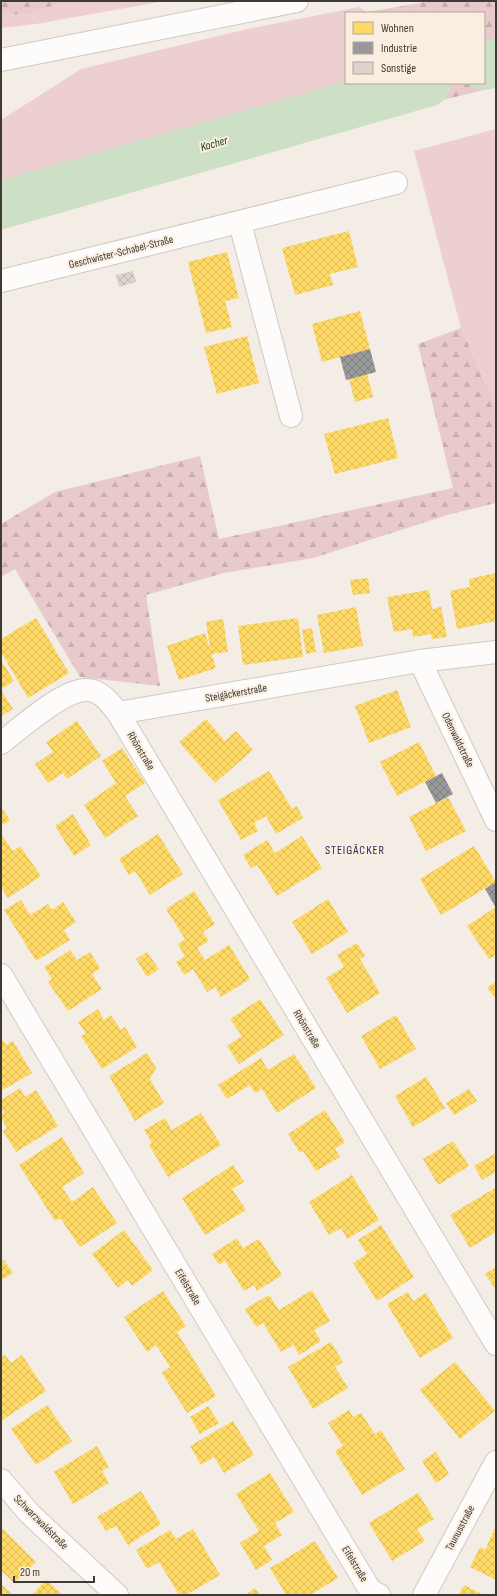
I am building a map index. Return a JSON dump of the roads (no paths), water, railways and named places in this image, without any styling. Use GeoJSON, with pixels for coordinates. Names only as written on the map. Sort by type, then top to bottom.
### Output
{"type":"FeatureCollection","features":[{"type":"Feature","properties":{"kind":"street"},"geometry":{"type":"LineString","coordinates":[[1,60],[297,1]]}},
{"type":"Feature","properties":{"kind":"street","name":"Geschwister-Schabel-Straße"},"geometry":{"type":"LineString","coordinates":[[1,281],[240,223],[396,183]]}},
{"type":"Feature","properties":{"kind":"street"},"geometry":{"type":"LineString","coordinates":[[240,223],[291,416]]}},
{"type":"Feature","properties":{"kind":"street","name":"Steigäckerstraße"},"geometry":{"type":"LineString","coordinates":[[118,713],[420,661],[496,652]]}},
{"type":"Feature","properties":{"kind":"street","name":"Odenwaldstraße"},"geometry":{"type":"LineString","coordinates":[[420,661],[496,820]]}},
{"type":"Feature","properties":{"kind":"street"},"geometry":{"type":"LineString","coordinates":[[1,743],[66,695],[87,690],[105,697],[118,713]]}},
{"type":"Feature","properties":{"kind":"street","name":"Rhönstraße"},"geometry":{"type":"LineString","coordinates":[[118,713],[496,1344]]}},
{"type":"Feature","properties":{"kind":"street","name":"Eifelstraße"},"geometry":{"type":"LineString","coordinates":[[1,975],[370,1590],[379,1595]]}},
{"type":"Feature","properties":{"kind":"street","name":"Taunusstraße"},"geometry":{"type":"LineString","coordinates":[[424,1595],[496,1462]]}},
{"type":"Feature","properties":{"kind":"street","name":"Schwarzwaldstraße"},"geometry":{"type":"LineString","coordinates":[[1,1480],[30,1514],[117,1595]]}},
{"type":"Feature","properties":{"kind":"waterway","name":"Kocher"},"geometry":{"type":"LineString","coordinates":[[485,66],[496,63]]}},
{"type":"Feature","properties":{"kind":"waterway","name":"Kocher"},"geometry":{"type":"LineString","coordinates":[[1,205],[424,84]]}},
{"type":"Feature","properties":{"kind":"district","name":"STEIGÄCKER"},"geometry":{"type":"Point","coordinates":[355,850]}}]}
